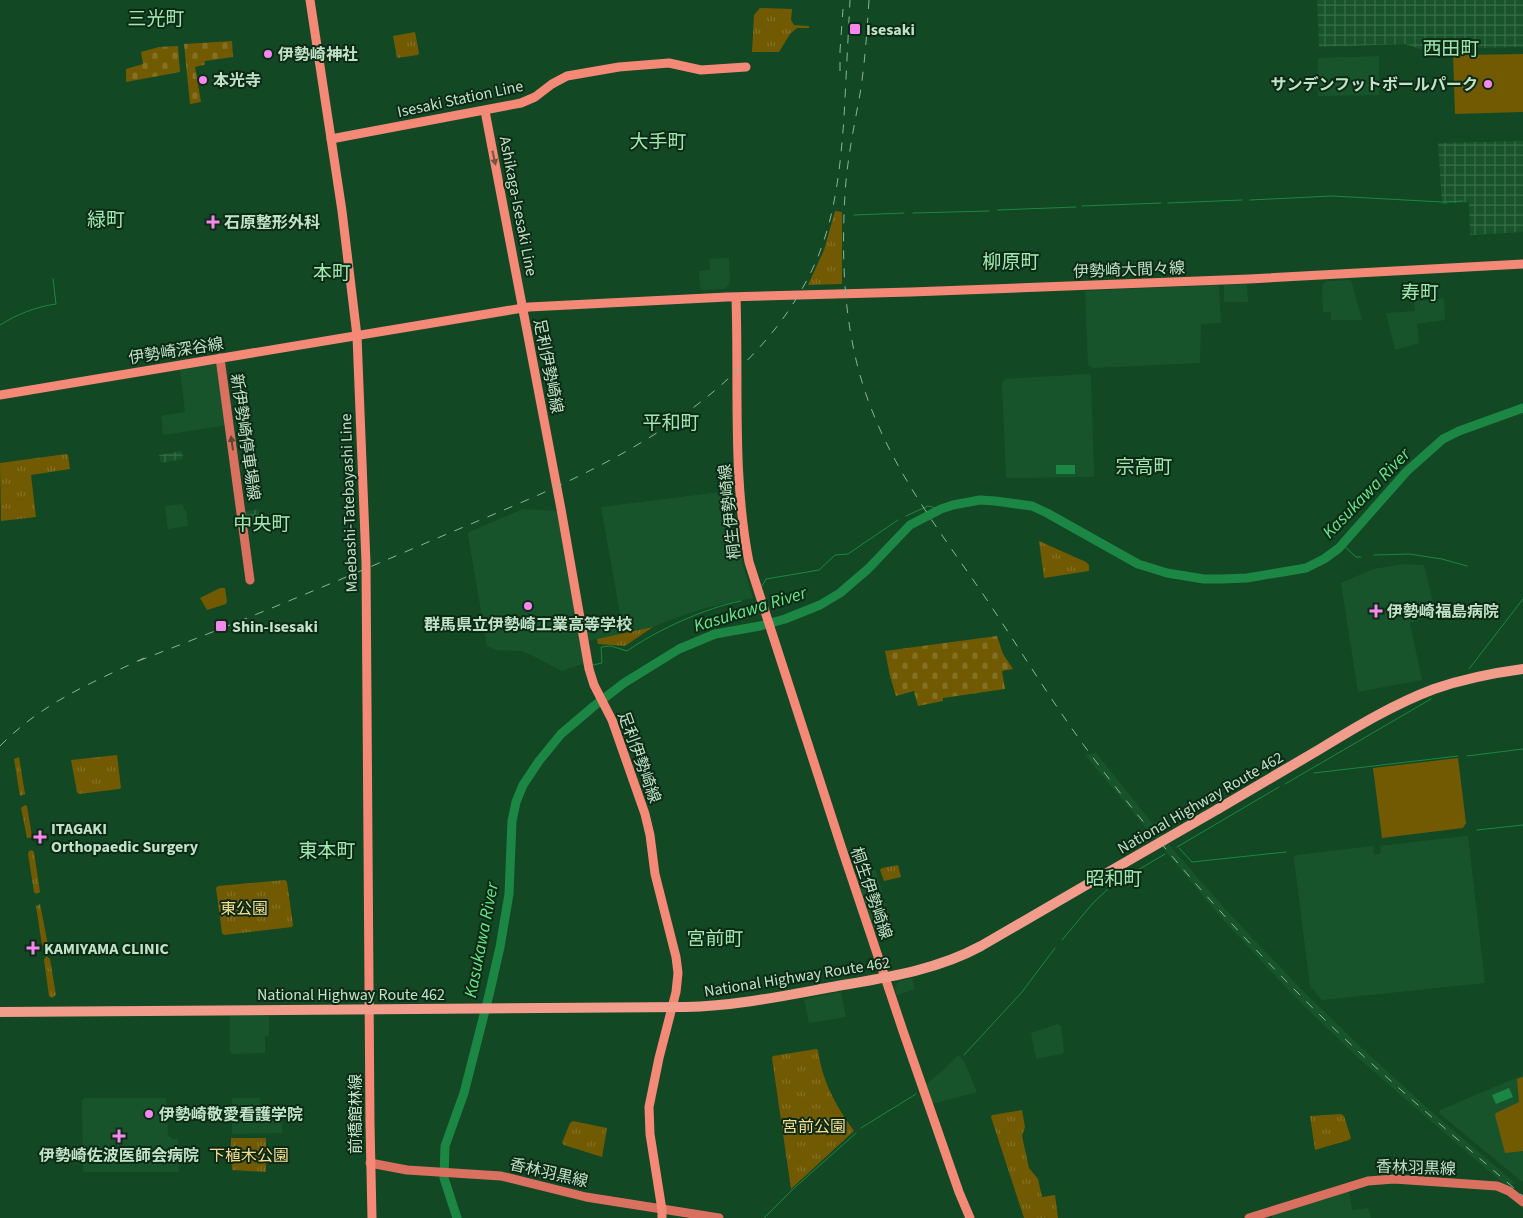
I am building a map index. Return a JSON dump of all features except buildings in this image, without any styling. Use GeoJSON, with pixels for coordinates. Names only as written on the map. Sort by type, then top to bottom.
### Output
{"type":"FeatureCollection","features":[{"type":"Feature","properties":{"kind":"highway","name":"National Highway Route 462"},"geometry":{"type":"LineString","coordinates":[[0,1012],[707,1007],[752,1002],[935,966],[967,954],[1356,727],[1402,703],[1460,681],[1523,669]]}},
{"type":"Feature","properties":{"kind":"main road","name":"Maebashi-Tatebayashi Line"},"geometry":{"type":"LineString","coordinates":[[310,0],[342,211],[357,336],[366,568],[369,1009]]}},
{"type":"Feature","properties":{"kind":"main road","name":"Isesaki Station Line"},"geometry":{"type":"LineString","coordinates":[[331,139],[526,101],[535,97],[560,79],[573,74],[664,63],[701,70],[746,67]]}},
{"type":"Feature","properties":{"kind":"main road","name":"Ashikaga-Isesaki Line"},"geometry":{"type":"LineString","coordinates":[[485,110],[523,308]]}},
{"type":"Feature","properties":{"kind":"main road","name":"伊勢崎大間々線"},"geometry":{"type":"LineString","coordinates":[[736,298],[1258,279],[1523,264]]}},
{"type":"Feature","properties":{"kind":"main road"},"geometry":{"type":"LineString","coordinates":[[357,336],[419,324],[523,308],[736,298]]}},
{"type":"Feature","properties":{"kind":"main road","name":"桐生伊勢崎線"},"geometry":{"type":"LineString","coordinates":[[736,298],[741,509],[749,562],[885,977],[959,1192],[970,1218]]}},
{"type":"Feature","properties":{"kind":"main road","name":"足利伊勢崎線"},"geometry":{"type":"LineString","coordinates":[[523,308],[590,669],[594,685],[611,718],[645,814],[655,874],[675,949],[678,979],[649,1107],[650,1134],[662,1214]]}},
{"type":"Feature","properties":{"kind":"main road","name":"伊勢崎深谷線"},"geometry":{"type":"LineString","coordinates":[[0,395],[357,336]]}},
{"type":"Feature","properties":{"kind":"main road","name":"新伊勢崎停車場線"},"geometry":{"type":"LineString","coordinates":[[220,358],[250,580]]}},
{"type":"Feature","properties":{"kind":"main road","name":"前橋館林線"},"geometry":{"type":"LineString","coordinates":[[369,1009],[372,1218]]}},
{"type":"Feature","properties":{"kind":"main road","name":"香林羽黒線"},"geometry":{"type":"LineString","coordinates":[[370,1163],[406,1170],[501,1176],[662,1214],[719,1218]]}},
{"type":"Feature","properties":{"kind":"main road","name":"香林羽黒線"},"geometry":{"type":"LineString","coordinates":[[1249,1218],[1368,1181],[1394,1180],[1497,1186],[1509,1191],[1523,1202]]}},
{"type":"Feature","properties":{"kind":"shaded area"},"geometry":{"type":"Polygon","coordinates":[[[1317,0],[1523,0],[1523,47],[1420,49],[1405,44],[1319,47],[1317,0]]]}},
{"type":"Feature","properties":{"kind":"shaded area"},"geometry":{"type":"Polygon","coordinates":[[[1379,56],[1379,95],[1318,96],[1318,58],[1379,56]]]}},
{"type":"Feature","properties":{"kind":"shaded area"},"geometry":{"type":"Polygon","coordinates":[[[1523,141],[1523,232],[1470,235],[1469,202],[1442,204],[1438,143],[1523,141]]]}},
{"type":"Feature","properties":{"kind":"shaded area"},"geometry":{"type":"Polygon","coordinates":[[[729,258],[730,283],[725,289],[702,290],[700,288],[699,271],[710,270],[709,259],[729,258]]]}},
{"type":"Feature","properties":{"kind":"shaded area"},"geometry":{"type":"Polygon","coordinates":[[[1351,280],[1362,320],[1331,320],[1331,312],[1323,312],[1322,286],[1326,281],[1351,280]]]}},
{"type":"Feature","properties":{"kind":"shaded area"},"geometry":{"type":"Polygon","coordinates":[[[1247,284],[1248,302],[1224,302],[1224,285],[1247,284]]]}},
{"type":"Feature","properties":{"kind":"shaded area"},"geometry":{"type":"Polygon","coordinates":[[[1219,285],[1221,323],[1201,324],[1200,363],[1093,368],[1088,365],[1085,291],[1219,285]]]}},
{"type":"Feature","properties":{"kind":"shaded area"},"geometry":{"type":"Polygon","coordinates":[[[1444,298],[1445,320],[1417,324],[1419,343],[1395,350],[1386,313],[1415,311],[1414,301],[1444,298]]]}},
{"type":"Feature","properties":{"kind":"shaded area"},"geometry":{"type":"Polygon","coordinates":[[[217,364],[226,424],[163,435],[161,416],[185,412],[180,370],[217,364]]]}},
{"type":"Feature","properties":{"kind":"shaded area"},"geometry":{"type":"Polygon","coordinates":[[[1089,374],[1091,376],[1094,476],[1006,478],[1002,383],[1005,379],[1089,374]]]}},
{"type":"Feature","properties":{"kind":"shaded area"},"geometry":{"type":"Polygon","coordinates":[[[182,451],[183,459],[161,463],[159,455],[182,451]]]}},
{"type":"Feature","properties":{"kind":"shaded area"},"geometry":{"type":"Polygon","coordinates":[[[1056,465],[1075,465],[1075,474],[1056,474],[1056,465]]]}},
{"type":"Feature","properties":{"kind":"shaded area"},"geometry":{"type":"Polygon","coordinates":[[[720,492],[753,598],[705,608],[653,627],[588,641],[585,627],[621,619],[601,507],[720,492]]]}},
{"type":"Feature","properties":{"kind":"shaded area"},"geometry":{"type":"Polygon","coordinates":[[[183,504],[184,510],[186,510],[188,526],[168,529],[165,506],[183,504]]]}},
{"type":"Feature","properties":{"kind":"shaded area"},"geometry":{"type":"Polygon","coordinates":[[[259,509],[261,521],[247,523],[245,512],[259,509]]]}},
{"type":"Feature","properties":{"kind":"shaded area","name":"群馬県立伊勢崎工業高等学校"},"geometry":{"type":"Polygon","coordinates":[[[523,509],[558,511],[585,663],[562,671],[520,651],[497,650],[487,646],[468,535],[469,532],[523,509]]]}},
{"type":"Feature","properties":{"kind":"shaded area"},"geometry":{"type":"Polygon","coordinates":[[[1404,564],[1424,565],[1436,615],[1410,623],[1422,680],[1358,692],[1341,583],[1373,569],[1404,564]]]}},
{"type":"Feature","properties":{"kind":"shaded area"},"geometry":{"type":"Polygon","coordinates":[[[1096,753],[1177,854],[1226,910],[1303,991],[1433,1113],[1515,1183],[1507,1186],[1498,1179],[1358,1058],[1291,993],[1218,914],[1085,755],[1096,753]]]}},
{"type":"Feature","properties":{"kind":"shaded area"},"geometry":{"type":"Polygon","coordinates":[[[1468,836],[1485,983],[1322,1000],[1310,986],[1294,858],[1296,855],[1373,846],[1374,855],[1381,853],[1380,846],[1468,836]]]}},
{"type":"Feature","properties":{"kind":"shaded area"},"geometry":{"type":"Polygon","coordinates":[[[875,869],[893,927],[874,934],[854,874],[875,869]]]}},
{"type":"Feature","properties":{"kind":"shaded area"},"geometry":{"type":"Polygon","coordinates":[[[912,978],[915,989],[897,995],[895,988],[899,981],[912,978]]]}},
{"type":"Feature","properties":{"kind":"shaded area"},"geometry":{"type":"Polygon","coordinates":[[[841,992],[846,1017],[809,1023],[804,999],[841,992]]]}},
{"type":"Feature","properties":{"kind":"shaded area"},"geometry":{"type":"Polygon","coordinates":[[[230,1016],[269,1016],[269,1036],[265,1036],[265,1053],[232,1054],[230,1051],[230,1016]]]}},
{"type":"Feature","properties":{"kind":"shaded area"},"geometry":{"type":"Polygon","coordinates":[[[1058,1024],[1061,1026],[1064,1051],[1062,1054],[1036,1059],[1031,1033],[1058,1024]]]}},
{"type":"Feature","properties":{"kind":"shaded area"},"geometry":{"type":"Polygon","coordinates":[[[958,1055],[964,1061],[977,1092],[932,1104],[925,1085],[946,1068],[958,1055]]]}},
{"type":"Feature","properties":{"kind":"shaded area"},"geometry":{"type":"Polygon","coordinates":[[[1523,1075],[1523,1181],[1521,1181],[1439,1113],[1440,1110],[1523,1075]]]}},
{"type":"Feature","properties":{"kind":"shaded area"},"geometry":{"type":"Polygon","coordinates":[[[1509,1088],[1513,1097],[1496,1104],[1492,1095],[1509,1088]]]}},
{"type":"Feature","properties":{"kind":"shaded area"},"geometry":{"type":"Polygon","coordinates":[[[84,1098],[166,1098],[168,1135],[172,1139],[178,1139],[179,1172],[85,1172],[83,1170],[82,1101],[84,1098]]]}},
{"type":"Feature","properties":{"kind":"shaded area"},"geometry":{"type":"Polygon","coordinates":[[[232,1098],[260,1098],[260,1113],[282,1113],[282,1133],[232,1134],[232,1098]]]}},
{"type":"Feature","properties":{"kind":"shaded area"},"geometry":{"type":"Polygon","coordinates":[[[1347,1191],[1349,1192],[1352,1210],[1368,1208],[1371,1218],[1272,1218],[1272,1215],[1347,1191]]]}},
{"type":"Feature","properties":{"kind":"green space"},"geometry":{"type":"Polygon","coordinates":[[[760,8],[792,9],[791,20],[794,25],[809,26],[809,28],[797,28],[790,34],[779,52],[752,52],[754,15],[760,8]]]}},
{"type":"Feature","properties":{"kind":"green space"},"geometry":{"type":"Polygon","coordinates":[[[415,32],[418,55],[397,58],[393,36],[415,32]]]}},
{"type":"Feature","properties":{"kind":"green space"},"geometry":{"type":"Polygon","coordinates":[[[232,41],[233,57],[205,61],[204,65],[195,67],[201,102],[190,104],[184,44],[232,41]]]}},
{"type":"Feature","properties":{"kind":"green space"},"geometry":{"type":"Polygon","coordinates":[[[178,46],[180,72],[126,82],[126,69],[143,64],[141,52],[159,47],[178,46]]]}},
{"type":"Feature","properties":{"kind":"green space","name":"サンデンフットボールパーク"},"geometry":{"type":"Polygon","coordinates":[[[1523,54],[1523,112],[1455,114],[1453,55],[1523,54]]]}},
{"type":"Feature","properties":{"kind":"green space"},"geometry":{"type":"Polygon","coordinates":[[[835,211],[842,212],[842,284],[808,285],[824,250],[835,211]]]}},
{"type":"Feature","properties":{"kind":"green space"},"geometry":{"type":"Polygon","coordinates":[[[68,455],[70,469],[31,475],[36,517],[1,521],[0,463],[68,455]]]}},
{"type":"Feature","properties":{"kind":"green space"},"geometry":{"type":"Polygon","coordinates":[[[1039,541],[1086,562],[1089,565],[1089,571],[1044,578],[1039,541]]]}},
{"type":"Feature","properties":{"kind":"green space"},"geometry":{"type":"Polygon","coordinates":[[[220,588],[225,588],[226,604],[207,610],[200,598],[220,588]]]}},
{"type":"Feature","properties":{"kind":"green space"},"geometry":{"type":"Polygon","coordinates":[[[653,627],[625,646],[598,644],[597,639],[653,627]]]}},
{"type":"Feature","properties":{"kind":"green space"},"geometry":{"type":"Polygon","coordinates":[[[997,636],[1003,654],[1013,669],[1002,671],[1005,689],[943,698],[943,701],[918,706],[914,691],[896,696],[885,651],[997,636]]]}},
{"type":"Feature","properties":{"kind":"green space"},"geometry":{"type":"Polygon","coordinates":[[[117,755],[121,788],[79,794],[77,792],[71,760],[117,755]]]}},
{"type":"Feature","properties":{"kind":"green space"},"geometry":{"type":"Polygon","coordinates":[[[19,757],[25,794],[20,796],[14,759],[19,757]]]}},
{"type":"Feature","properties":{"kind":"green space"},"geometry":{"type":"Polygon","coordinates":[[[1458,758],[1466,823],[1463,828],[1382,838],[1373,768],[1458,758]]]}},
{"type":"Feature","properties":{"kind":"green space"},"geometry":{"type":"Polygon","coordinates":[[[25,805],[27,806],[32,836],[30,838],[27,838],[21,808],[25,805]]]}},
{"type":"Feature","properties":{"kind":"green space"},"geometry":{"type":"Polygon","coordinates":[[[32,850],[34,852],[40,892],[36,894],[34,892],[28,854],[32,850]]]}},
{"type":"Feature","properties":{"kind":"green space"},"geometry":{"type":"Polygon","coordinates":[[[898,865],[901,877],[884,881],[880,870],[898,865]]]}},
{"type":"Feature","properties":{"kind":"green space","name":"東公園"},"geometry":{"type":"Polygon","coordinates":[[[285,880],[287,882],[292,927],[224,935],[222,933],[216,888],[218,886],[285,880]]]}},
{"type":"Feature","properties":{"kind":"green space"},"geometry":{"type":"Polygon","coordinates":[[[40,904],[47,947],[42,945],[36,906],[40,904]]]}},
{"type":"Feature","properties":{"kind":"green space"},"geometry":{"type":"Polygon","coordinates":[[[46,956],[50,959],[56,995],[52,998],[49,996],[44,960],[46,956]]]}},
{"type":"Feature","properties":{"kind":"green space","name":"宮前公園"},"geometry":{"type":"Polygon","coordinates":[[[818,1050],[826,1083],[841,1112],[854,1131],[791,1189],[772,1058],[773,1056],[818,1050]]]}},
{"type":"Feature","properties":{"kind":"green space"},"geometry":{"type":"Polygon","coordinates":[[[1523,1077],[1523,1151],[1505,1153],[1495,1115],[1519,1102],[1517,1079],[1523,1077]]]}},
{"type":"Feature","properties":{"kind":"green space"},"geometry":{"type":"Polygon","coordinates":[[[1022,1110],[1025,1127],[1022,1136],[1029,1168],[1038,1179],[1042,1197],[1055,1195],[1058,1218],[1024,1218],[991,1117],[992,1115],[1022,1110]]]}},
{"type":"Feature","properties":{"kind":"green space"},"geometry":{"type":"Polygon","coordinates":[[[1341,1114],[1344,1116],[1351,1138],[1315,1150],[1310,1116],[1341,1114]]]}},
{"type":"Feature","properties":{"kind":"green space"},"geometry":{"type":"Polygon","coordinates":[[[573,1121],[607,1128],[602,1157],[562,1143],[570,1123],[573,1121]]]}},
{"type":"Feature","properties":{"kind":"green space","name":"下植木公園"},"geometry":{"type":"Polygon","coordinates":[[[231,1138],[266,1138],[266,1172],[232,1170],[231,1138]]]}},
{"type":"Feature","properties":{"kind":"waterway"},"geometry":{"type":"LineString","coordinates":[[1250,200],[1332,196],[1442,202],[1463,201]]}},
{"type":"Feature","properties":{"kind":"waterway"},"geometry":{"type":"LineString","coordinates":[[1168,203],[1242,200]]}},
{"type":"Feature","properties":{"kind":"waterway"},"geometry":{"type":"LineString","coordinates":[[1082,206],[1161,203]]}},
{"type":"Feature","properties":{"kind":"waterway"},"geometry":{"type":"LineString","coordinates":[[998,210],[1076,207]]}},
{"type":"Feature","properties":{"kind":"waterway"},"geometry":{"type":"LineString","coordinates":[[913,213],[989,211]]}},
{"type":"Feature","properties":{"kind":"waterway"},"geometry":{"type":"LineString","coordinates":[[854,215],[904,213]]}},
{"type":"Feature","properties":{"kind":"waterway"},"geometry":{"type":"LineString","coordinates":[[0,325],[27,312],[56,304],[53,279]]}},
{"type":"Feature","properties":{"kind":"waterway","name":"Kasukawa River"},"geometry":{"type":"LineString","coordinates":[[457,1218],[444,1178],[445,1146],[464,1093],[500,947],[509,894],[512,821],[516,802],[523,785],[539,761],[561,734],[624,683],[679,649],[715,634],[760,626],[785,619],[820,605],[840,593],[868,569],[910,525],[941,509],[980,500],[1032,506],[1138,564],[1167,573],[1204,579],[1221,579],[1247,578],[1306,568],[1324,559],[1339,548],[1407,471],[1443,439],[1459,431],[1523,408]]}},
{"type":"Feature","properties":{"kind":"waterway"},"geometry":{"type":"LineString","coordinates":[[906,516],[928,506],[941,509]]}},
{"type":"Feature","properties":{"kind":"waterway"},"geometry":{"type":"LineString","coordinates":[[762,586],[766,579],[819,570],[835,555],[848,554],[898,520]]}},
{"type":"Feature","properties":{"kind":"waterway"},"geometry":{"type":"LineString","coordinates":[[1342,544],[1356,557],[1361,557]]}},
{"type":"Feature","properties":{"kind":"waterway"},"geometry":{"type":"LineString","coordinates":[[1374,555],[1409,554],[1442,559],[1467,566]]}},
{"type":"Feature","properties":{"kind":"waterway"},"geometry":{"type":"LineString","coordinates":[[1469,669],[1523,599]]}},
{"type":"Feature","properties":{"kind":"waterway"},"geometry":{"type":"LineString","coordinates":[[593,665],[602,663],[601,647],[611,646],[627,651],[652,635],[697,614],[741,601]]}},
{"type":"Feature","properties":{"kind":"waterway"},"geometry":{"type":"LineString","coordinates":[[1285,784],[1431,699]]}},
{"type":"Feature","properties":{"kind":"waterway"},"geometry":{"type":"LineString","coordinates":[[1467,756],[1523,749]]}},
{"type":"Feature","properties":{"kind":"waterway"},"geometry":{"type":"LineString","coordinates":[[1314,773],[1458,756]]}},
{"type":"Feature","properties":{"kind":"waterway"},"geometry":{"type":"LineString","coordinates":[[1177,847],[1279,787]]}},
{"type":"Feature","properties":{"kind":"waterway"},"geometry":{"type":"LineString","coordinates":[[1477,830],[1523,825]]}},
{"type":"Feature","properties":{"kind":"waterway"},"geometry":{"type":"LineString","coordinates":[[1179,848],[1192,862],[1286,852]]}},
{"type":"Feature","properties":{"kind":"waterway"},"geometry":{"type":"LineString","coordinates":[[1114,884],[1165,854]]}},
{"type":"Feature","properties":{"kind":"waterway"},"geometry":{"type":"LineString","coordinates":[[1062,940],[1093,903],[1108,889]]}},
{"type":"Feature","properties":{"kind":"waterway"},"geometry":{"type":"LineString","coordinates":[[964,1055],[1022,992],[1055,948]]}},
{"type":"Feature","properties":{"kind":"waterway"},"geometry":{"type":"LineString","coordinates":[[861,1128],[916,1094]]}},
{"type":"Feature","properties":{"kind":"waterway"},"geometry":{"type":"LineString","coordinates":[[764,1218],[792,1190],[856,1133]]}},
{"type":"Feature","properties":{"kind":"railway"},"geometry":{"type":"LineString","coordinates":[[138,661],[310,592],[551,489],[640,443],[682,416],[721,385],[774,331],[801,291],[820,252],[831,215],[841,157],[850,0]]}},
{"type":"Feature","properties":{"kind":"railway"},"geometry":{"type":"LineString","coordinates":[[869,0],[863,71],[846,181],[844,270],[853,346],[862,383],[874,417],[889,449],[925,510],[1062,714],[1088,751],[1161,843],[1238,931],[1319,1014],[1405,1093],[1523,1196]]}},
{"type":"Feature","properties":{"kind":"railway"},"geometry":{"type":"LineString","coordinates":[[840,71],[843,9]]}},
{"type":"Feature","properties":{"kind":"railway"},"geometry":{"type":"LineString","coordinates":[[0,746],[16,731],[50,706],[86,685],[144,658]]}},
{"type":"Feature","properties":{"kind":"place","name":"Isesaki"},"geometry":{"type":"Point","coordinates":[855,29]}},
{"type":"Feature","properties":{"kind":"place","name":"伊勢崎神社"},"geometry":{"type":"Point","coordinates":[268,54]}},
{"type":"Feature","properties":{"kind":"place","name":"本光寺"},"geometry":{"type":"Point","coordinates":[203,80]}},
{"type":"Feature","properties":{"kind":"place","name":"サンデンフットボールパーク"},"geometry":{"type":"Point","coordinates":[1488,84]}},
{"type":"Feature","properties":{"kind":"place","name":"石原整形外科"},"geometry":{"type":"Point","coordinates":[213,222]}},
{"type":"Feature","properties":{"kind":"place","name":"群馬県立伊勢崎工業高等学校"},"geometry":{"type":"Point","coordinates":[528,606]}},
{"type":"Feature","properties":{"kind":"place","name":"伊勢崎福島病院"},"geometry":{"type":"Point","coordinates":[1376,611]}},
{"type":"Feature","properties":{"kind":"place","name":"Shin-Isesaki"},"geometry":{"type":"Point","coordinates":[221,626]}},
{"type":"Feature","properties":{"kind":"place","name":"ITAGAKI Orthopaedic Surgery"},"geometry":{"type":"Point","coordinates":[40,837]}},
{"type":"Feature","properties":{"kind":"place","name":"KAMIYAMA CLINIC"},"geometry":{"type":"Point","coordinates":[33,948]}},
{"type":"Feature","properties":{"kind":"place","name":"伊勢崎敬愛看護学院"},"geometry":{"type":"Point","coordinates":[149,1114]}},
{"type":"Feature","properties":{"kind":"place","name":"伊勢崎佐波医師会病院"},"geometry":{"type":"Point","coordinates":[119,1136]}},
{"type":"Feature","properties":{"kind":"district","name":"三光町"},"geometry":{"type":"Point","coordinates":[156,18]}},
{"type":"Feature","properties":{"kind":"district","name":"西田町"},"geometry":{"type":"Point","coordinates":[1451,48]}},
{"type":"Feature","properties":{"kind":"district","name":"大手町"},"geometry":{"type":"Point","coordinates":[658,141]}},
{"type":"Feature","properties":{"kind":"district","name":"緑町"},"geometry":{"type":"Point","coordinates":[106,219]}},
{"type":"Feature","properties":{"kind":"district","name":"柳原町"},"geometry":{"type":"Point","coordinates":[1011,261]}},
{"type":"Feature","properties":{"kind":"district","name":"本町"},"geometry":{"type":"Point","coordinates":[332,272]}},
{"type":"Feature","properties":{"kind":"district","name":"寿町"},"geometry":{"type":"Point","coordinates":[1420,292]}},
{"type":"Feature","properties":{"kind":"district","name":"平和町"},"geometry":{"type":"Point","coordinates":[671,422]}},
{"type":"Feature","properties":{"kind":"district","name":"宗高町"},"geometry":{"type":"Point","coordinates":[1144,466]}},
{"type":"Feature","properties":{"kind":"district","name":"中央町"},"geometry":{"type":"Point","coordinates":[262,523]}},
{"type":"Feature","properties":{"kind":"district","name":"東本町"},"geometry":{"type":"Point","coordinates":[327,850]}},
{"type":"Feature","properties":{"kind":"district","name":"昭和町"},"geometry":{"type":"Point","coordinates":[1114,878]}},
{"type":"Feature","properties":{"kind":"district","name":"宮前町"},"geometry":{"type":"Point","coordinates":[715,938]}}]}
